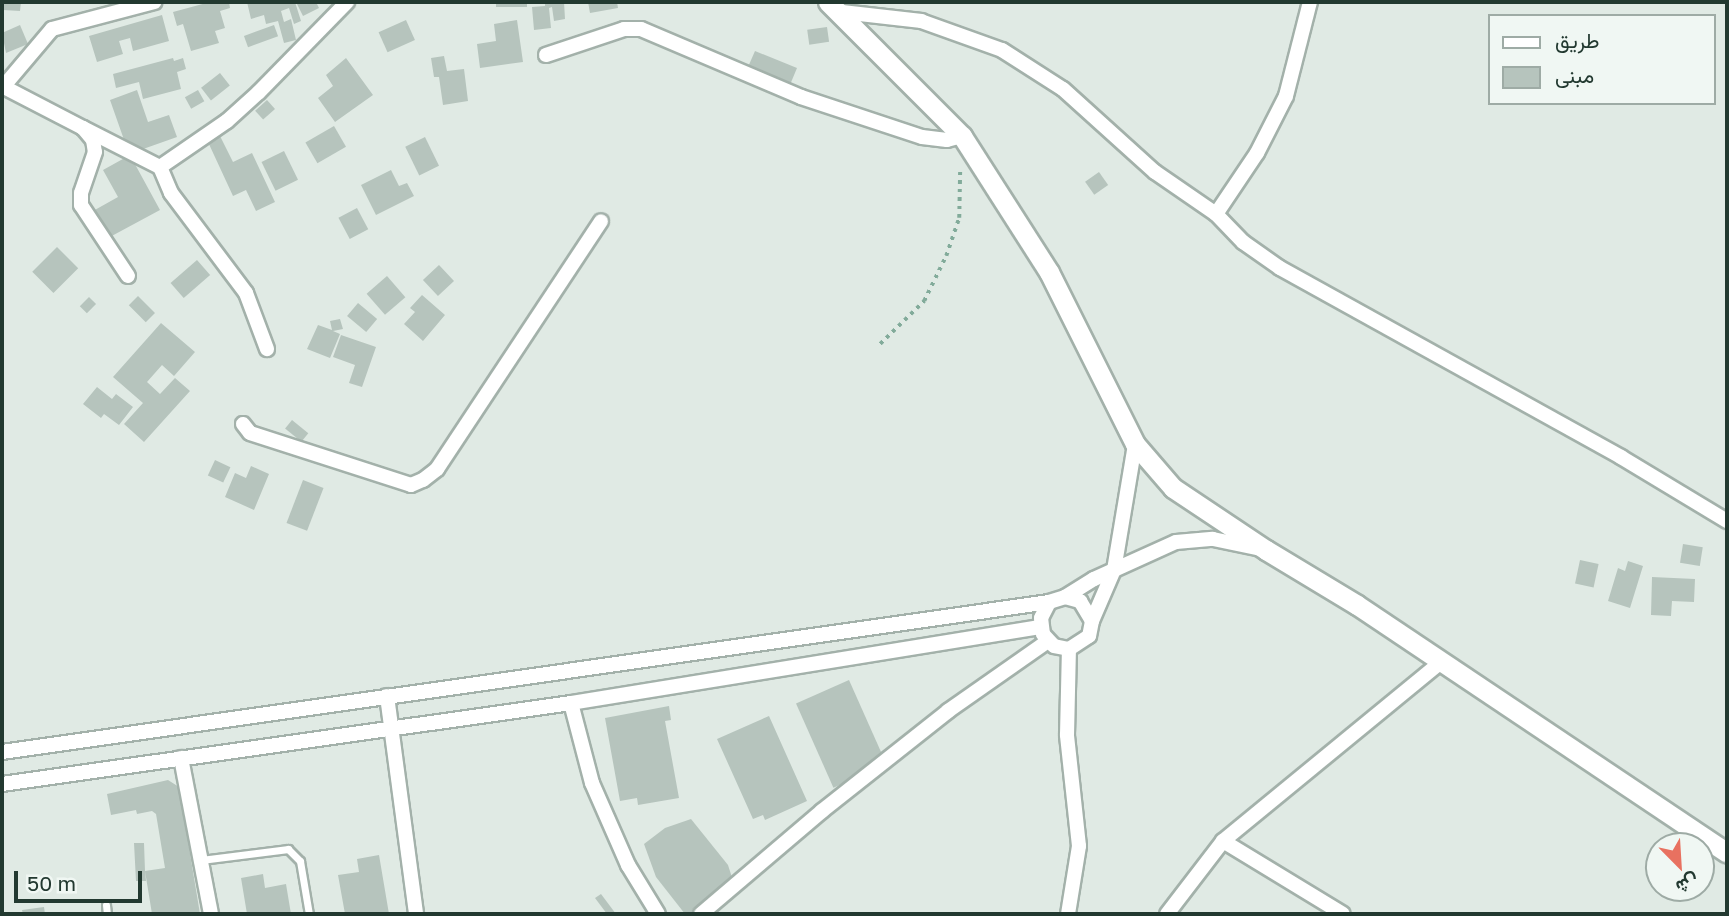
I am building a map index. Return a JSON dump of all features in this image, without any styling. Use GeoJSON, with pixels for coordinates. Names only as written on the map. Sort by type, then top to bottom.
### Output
{"type":"FeatureCollection","features":[{"type":"Feature","properties":{"kind":"street"},"geometry":{"type":"LineString","coordinates":[[154,2],[52,29],[2,87],[160,167],[171,193],[246,293],[267,349]]}},
{"type":"Feature","properties":{"kind":"street"},"geometry":{"type":"LineString","coordinates":[[160,167],[227,121],[251,100],[347,2]]}},
{"type":"Feature","properties":{"kind":"street"},"geometry":{"type":"LineString","coordinates":[[1216,214],[1257,153],[1286,96],[1310,2]]}},
{"type":"Feature","properties":{"kind":"street"},"geometry":{"type":"LineString","coordinates":[[835,7],[921,21],[1002,50],[1063,89],[1155,172],[1216,214],[1243,242],[1280,268],[1724,514]]}},
{"type":"Feature","properties":{"kind":"street"},"geometry":{"type":"LineString","coordinates":[[835,7],[956,138],[1049,272],[1135,444],[1173,488],[1266,551],[1357,606],[1727,853]]}},
{"type":"Feature","properties":{"kind":"street"},"geometry":{"type":"LineString","coordinates":[[546,55],[624,29],[641,29],[801,97],[922,137],[956,138]]}},
{"type":"Feature","properties":{"kind":"street"},"geometry":{"type":"LineString","coordinates":[[83,128],[93,141],[95,152],[81,193],[81,205],[128,276]]}},
{"type":"Feature","properties":{"kind":"street"},"geometry":{"type":"LineString","coordinates":[[243,424],[250,433],[411,485],[424,481],[437,469],[601,221]]}},
{"type":"Feature","properties":{"kind":"street"},"geometry":{"type":"LineString","coordinates":[[1049,601],[1041,618],[1041,627],[1048,641],[1069,649],[1089,636],[1092,621],[1114,570],[1135,444]]}},
{"type":"Feature","properties":{"kind":"street"},"geometry":{"type":"LineString","coordinates":[[2,752],[1049,601],[1065,597],[1114,570],[1176,542],[1213,540],[1266,551]]}},
{"type":"Feature","properties":{"kind":"street"},"geometry":{"type":"LineString","coordinates":[[1065,597],[1080,601],[1092,621]]}},
{"type":"Feature","properties":{"kind":"street"},"geometry":{"type":"LineString","coordinates":[[2,784],[570,703],[1041,627]]}},
{"type":"Feature","properties":{"kind":"street"},"geometry":{"type":"LineString","coordinates":[[701,914],[822,811],[948,711],[1048,641]]}},
{"type":"Feature","properties":{"kind":"street"},"geometry":{"type":"LineString","coordinates":[[1068,914],[1079,846],[1067,735],[1069,649]]}},
{"type":"Feature","properties":{"kind":"street"},"geometry":{"type":"LineString","coordinates":[[1167,914],[1223,841],[1441,662]]}},
{"type":"Feature","properties":{"kind":"street"},"geometry":{"type":"LineString","coordinates":[[387,696],[416,914]]}},
{"type":"Feature","properties":{"kind":"street"},"geometry":{"type":"LineString","coordinates":[[570,703],[592,783],[628,865],[658,914]]}},
{"type":"Feature","properties":{"kind":"street"},"geometry":{"type":"LineString","coordinates":[[181,758],[211,914]]}},
{"type":"Feature","properties":{"kind":"street"},"geometry":{"type":"LineString","coordinates":[[1223,841],[1343,914]]}},
{"type":"Feature","properties":{"kind":"lane"},"geometry":{"type":"LineString","coordinates":[[201,860],[288,849],[300,861],[309,914]]}},
{"type":"Feature","properties":{"kind":"path"},"geometry":{"type":"LineString","coordinates":[[880,344],[924,301],[946,256],[959,218],[961,172],[956,138]]}},
{"type":"Feature","properties":{"kind":"building"},"geometry":{"type":"Polygon","coordinates":[[[3,2],[21,2],[20,11],[3,10],[3,2]]]}},
{"type":"Feature","properties":{"kind":"building"},"geometry":{"type":"Polygon","coordinates":[[[210,2],[229,2],[230,8],[220,11],[225,28],[215,31],[219,43],[191,51],[183,24],[177,26],[173,12],[210,2]]]}},
{"type":"Feature","properties":{"kind":"building"},"geometry":{"type":"Polygon","coordinates":[[[247,2],[295,2],[301,21],[294,24],[289,8],[281,11],[284,22],[291,19],[296,40],[284,43],[278,21],[266,24],[264,15],[251,19],[247,2]]]}},
{"type":"Feature","properties":{"kind":"building"},"geometry":{"type":"Polygon","coordinates":[[[316,2],[319,8],[303,16],[297,4],[316,2]]]}},
{"type":"Feature","properties":{"kind":"building"},"geometry":{"type":"Polygon","coordinates":[[[496,2],[527,2],[527,7],[496,7],[496,2]]]}},
{"type":"Feature","properties":{"kind":"building"},"geometry":{"type":"Polygon","coordinates":[[[545,2],[564,2],[565,19],[554,21],[552,7],[549,8],[551,28],[534,30],[532,7],[545,6],[545,2]]]}},
{"type":"Feature","properties":{"kind":"building"},"geometry":{"type":"Polygon","coordinates":[[[588,2],[617,2],[618,8],[590,13],[588,2]]]}},
{"type":"Feature","properties":{"kind":"building"},"geometry":{"type":"Polygon","coordinates":[[[162,15],[169,41],[133,51],[130,38],[119,41],[123,54],[97,62],[89,36],[162,15]]]}},
{"type":"Feature","properties":{"kind":"building"},"geometry":{"type":"Polygon","coordinates":[[[406,20],[415,40],[388,52],[379,32],[406,20]]]}},
{"type":"Feature","properties":{"kind":"building"},"geometry":{"type":"Polygon","coordinates":[[[517,20],[523,62],[480,68],[477,44],[496,41],[494,24],[517,20]]]}},
{"type":"Feature","properties":{"kind":"building"},"geometry":{"type":"Polygon","coordinates":[[[20,25],[28,44],[6,53],[2,33],[20,25]]]}},
{"type":"Feature","properties":{"kind":"building"},"geometry":{"type":"Polygon","coordinates":[[[274,25],[278,36],[248,47],[244,36],[274,25]]]}},
{"type":"Feature","properties":{"kind":"building"},"geometry":{"type":"Polygon","coordinates":[[[827,27],[829,42],[809,45],[807,30],[827,27]]]}},
{"type":"Feature","properties":{"kind":"building"},"geometry":{"type":"Polygon","coordinates":[[[755,51],[797,68],[787,92],[748,67],[755,51]]]}},
{"type":"Feature","properties":{"kind":"building"},"geometry":{"type":"Polygon","coordinates":[[[444,56],[447,71],[464,69],[468,101],[443,105],[439,77],[434,77],[431,58],[444,56]]]}},
{"type":"Feature","properties":{"kind":"building"},"geometry":{"type":"Polygon","coordinates":[[[173,58],[174,61],[183,58],[186,69],[177,72],[181,89],[143,99],[139,82],[116,88],[113,74],[173,58]]]}},
{"type":"Feature","properties":{"kind":"building"},"geometry":{"type":"Polygon","coordinates":[[[346,58],[373,95],[335,122],[318,98],[333,86],[326,75],[346,58]]]}},
{"type":"Feature","properties":{"kind":"building"},"geometry":{"type":"Polygon","coordinates":[[[220,73],[230,86],[211,100],[201,88],[220,73]]]}},
{"type":"Feature","properties":{"kind":"building"},"geometry":{"type":"Polygon","coordinates":[[[137,90],[148,122],[169,115],[177,137],[129,154],[110,100],[137,90]]]}},
{"type":"Feature","properties":{"kind":"building"},"geometry":{"type":"Polygon","coordinates":[[[198,90],[204,101],[191,109],[185,97],[198,90]]]}},
{"type":"Feature","properties":{"kind":"building"},"geometry":{"type":"Polygon","coordinates":[[[267,100],[275,109],[263,120],[255,111],[267,100]]]}},
{"type":"Feature","properties":{"kind":"building"},"geometry":{"type":"Polygon","coordinates":[[[334,126],[346,147],[317,163],[305,142],[334,126]]]}},
{"type":"Feature","properties":{"kind":"building"},"geometry":{"type":"Polygon","coordinates":[[[220,136],[233,162],[252,153],[275,202],[256,211],[246,190],[233,196],[208,142],[220,136]]]}},
{"type":"Feature","properties":{"kind":"building"},"geometry":{"type":"Polygon","coordinates":[[[425,137],[439,166],[419,175],[405,147],[425,137]]]}},
{"type":"Feature","properties":{"kind":"building"},"geometry":{"type":"Polygon","coordinates":[[[284,151],[298,180],[276,191],[262,162],[284,151]]]}},
{"type":"Feature","properties":{"kind":"building"},"geometry":{"type":"Polygon","coordinates":[[[130,155],[160,210],[108,238],[93,211],[118,197],[103,170],[130,155]]]}},
{"type":"Feature","properties":{"kind":"building"},"geometry":{"type":"Polygon","coordinates":[[[391,170],[399,186],[407,183],[414,196],[376,215],[361,185],[391,170]]]}},
{"type":"Feature","properties":{"kind":"building"},"geometry":{"type":"Polygon","coordinates":[[[1099,172],[1108,185],[1094,195],[1085,182],[1099,172]]]}},
{"type":"Feature","properties":{"kind":"building"},"geometry":{"type":"Polygon","coordinates":[[[357,208],[368,229],[350,239],[338,218],[357,208]]]}},
{"type":"Feature","properties":{"kind":"building"},"geometry":{"type":"Polygon","coordinates":[[[57,247],[78,268],[53,293],[32,272],[57,247]]]}},
{"type":"Feature","properties":{"kind":"building"},"geometry":{"type":"Polygon","coordinates":[[[197,260],[210,275],[184,298],[171,283],[197,260]]]}},
{"type":"Feature","properties":{"kind":"building"},"geometry":{"type":"Polygon","coordinates":[[[439,265],[454,281],[438,296],[423,280],[439,265]]]}},
{"type":"Feature","properties":{"kind":"building"},"geometry":{"type":"Polygon","coordinates":[[[387,276],[405,297],[385,315],[367,294],[387,276]]]}},
{"type":"Feature","properties":{"kind":"building"},"geometry":{"type":"Polygon","coordinates":[[[422,295],[445,315],[423,341],[404,324],[415,312],[410,308],[422,295]]]}},
{"type":"Feature","properties":{"kind":"building"},"geometry":{"type":"Polygon","coordinates":[[[138,296],[155,313],[146,322],[129,305],[138,296]]]}},
{"type":"Feature","properties":{"kind":"building"},"geometry":{"type":"Polygon","coordinates":[[[89,297],[96,304],[87,313],[80,306],[89,297]]]}},
{"type":"Feature","properties":{"kind":"building"},"geometry":{"type":"Polygon","coordinates":[[[358,303],[377,319],[366,332],[347,316],[358,303]]]}},
{"type":"Feature","properties":{"kind":"building"},"geometry":{"type":"Polygon","coordinates":[[[340,319],[343,329],[333,331],[340,334],[330,358],[307,349],[318,325],[332,330],[330,321],[340,319]]]}},
{"type":"Feature","properties":{"kind":"building"},"geometry":{"type":"Polygon","coordinates":[[[161,323],[195,352],[174,376],[162,365],[147,382],[160,394],[175,378],[190,391],[144,442],[124,424],[143,403],[113,377],[161,323]]]}},
{"type":"Feature","properties":{"kind":"building"},"geometry":{"type":"Polygon","coordinates":[[[341,335],[376,347],[362,387],[349,383],[355,365],[333,357],[341,335]]]}},
{"type":"Feature","properties":{"kind":"building"},"geometry":{"type":"Polygon","coordinates":[[[97,387],[112,399],[116,394],[133,407],[119,425],[104,414],[101,418],[83,404],[97,387]]]}},
{"type":"Feature","properties":{"kind":"building"},"geometry":{"type":"Polygon","coordinates":[[[292,420],[308,433],[301,442],[285,429],[292,420]]]}},
{"type":"Feature","properties":{"kind":"building"},"geometry":{"type":"Polygon","coordinates":[[[215,460],[230,467],[223,483],[208,475],[215,460]]]}},
{"type":"Feature","properties":{"kind":"building"},"geometry":{"type":"Polygon","coordinates":[[[251,466],[269,474],[254,510],[225,497],[235,473],[246,478],[251,466]]]}},
{"type":"Feature","properties":{"kind":"building"},"geometry":{"type":"Polygon","coordinates":[[[303,480],[324,488],[307,531],[287,523],[303,480]]]}},
{"type":"Feature","properties":{"kind":"building"},"geometry":{"type":"Polygon","coordinates":[[[1683,544],[1703,547],[1700,566],[1680,563],[1683,544]]]}},
{"type":"Feature","properties":{"kind":"building"},"geometry":{"type":"Polygon","coordinates":[[[1580,560],[1599,564],[1594,587],[1575,583],[1580,560]]]}},
{"type":"Feature","properties":{"kind":"building"},"geometry":{"type":"Polygon","coordinates":[[[1628,561],[1643,566],[1630,608],[1608,601],[1618,568],[1625,571],[1628,561]]]}},
{"type":"Feature","properties":{"kind":"building"},"geometry":{"type":"Polygon","coordinates":[[[1652,577],[1695,579],[1694,602],[1672,601],[1671,616],[1651,615],[1652,577]]]}},
{"type":"Feature","properties":{"kind":"building"},"geometry":{"type":"Polygon","coordinates":[[[849,680],[886,764],[833,788],[796,704],[849,680]]]}},
{"type":"Feature","properties":{"kind":"building"},"geometry":{"type":"Polygon","coordinates":[[[669,706],[671,720],[665,721],[679,798],[638,805],[637,798],[620,801],[605,718],[669,706]]]}},
{"type":"Feature","properties":{"kind":"building"},"geometry":{"type":"Polygon","coordinates":[[[769,716],[807,801],[765,820],[763,815],[753,819],[717,739],[769,716]]]}},
{"type":"Feature","properties":{"kind":"building"},"geometry":{"type":"Polygon","coordinates":[[[168,780],[179,787],[200,914],[152,914],[145,871],[165,868],[156,814],[152,811],[137,814],[136,810],[111,815],[107,794],[168,780]]]}},
{"type":"Feature","properties":{"kind":"building"},"geometry":{"type":"Polygon","coordinates":[[[691,819],[728,865],[736,890],[708,914],[685,914],[656,877],[644,844],[665,828],[691,819]]]}},
{"type":"Feature","properties":{"kind":"building"},"geometry":{"type":"Polygon","coordinates":[[[134,843],[144,843],[146,881],[136,881],[134,843]]]}},
{"type":"Feature","properties":{"kind":"building"},"geometry":{"type":"Polygon","coordinates":[[[379,855],[389,914],[345,914],[338,875],[359,872],[357,859],[379,855]]]}},
{"type":"Feature","properties":{"kind":"building"},"geometry":{"type":"Polygon","coordinates":[[[263,874],[265,888],[286,884],[291,914],[247,914],[241,878],[263,874]]]}},
{"type":"Feature","properties":{"kind":"building"},"geometry":{"type":"Polygon","coordinates":[[[601,894],[616,914],[607,914],[595,898],[601,894]]]}},
{"type":"Feature","properties":{"kind":"building"},"geometry":{"type":"Polygon","coordinates":[[[44,907],[45,914],[23,914],[22,910],[44,907]]]}}]}
